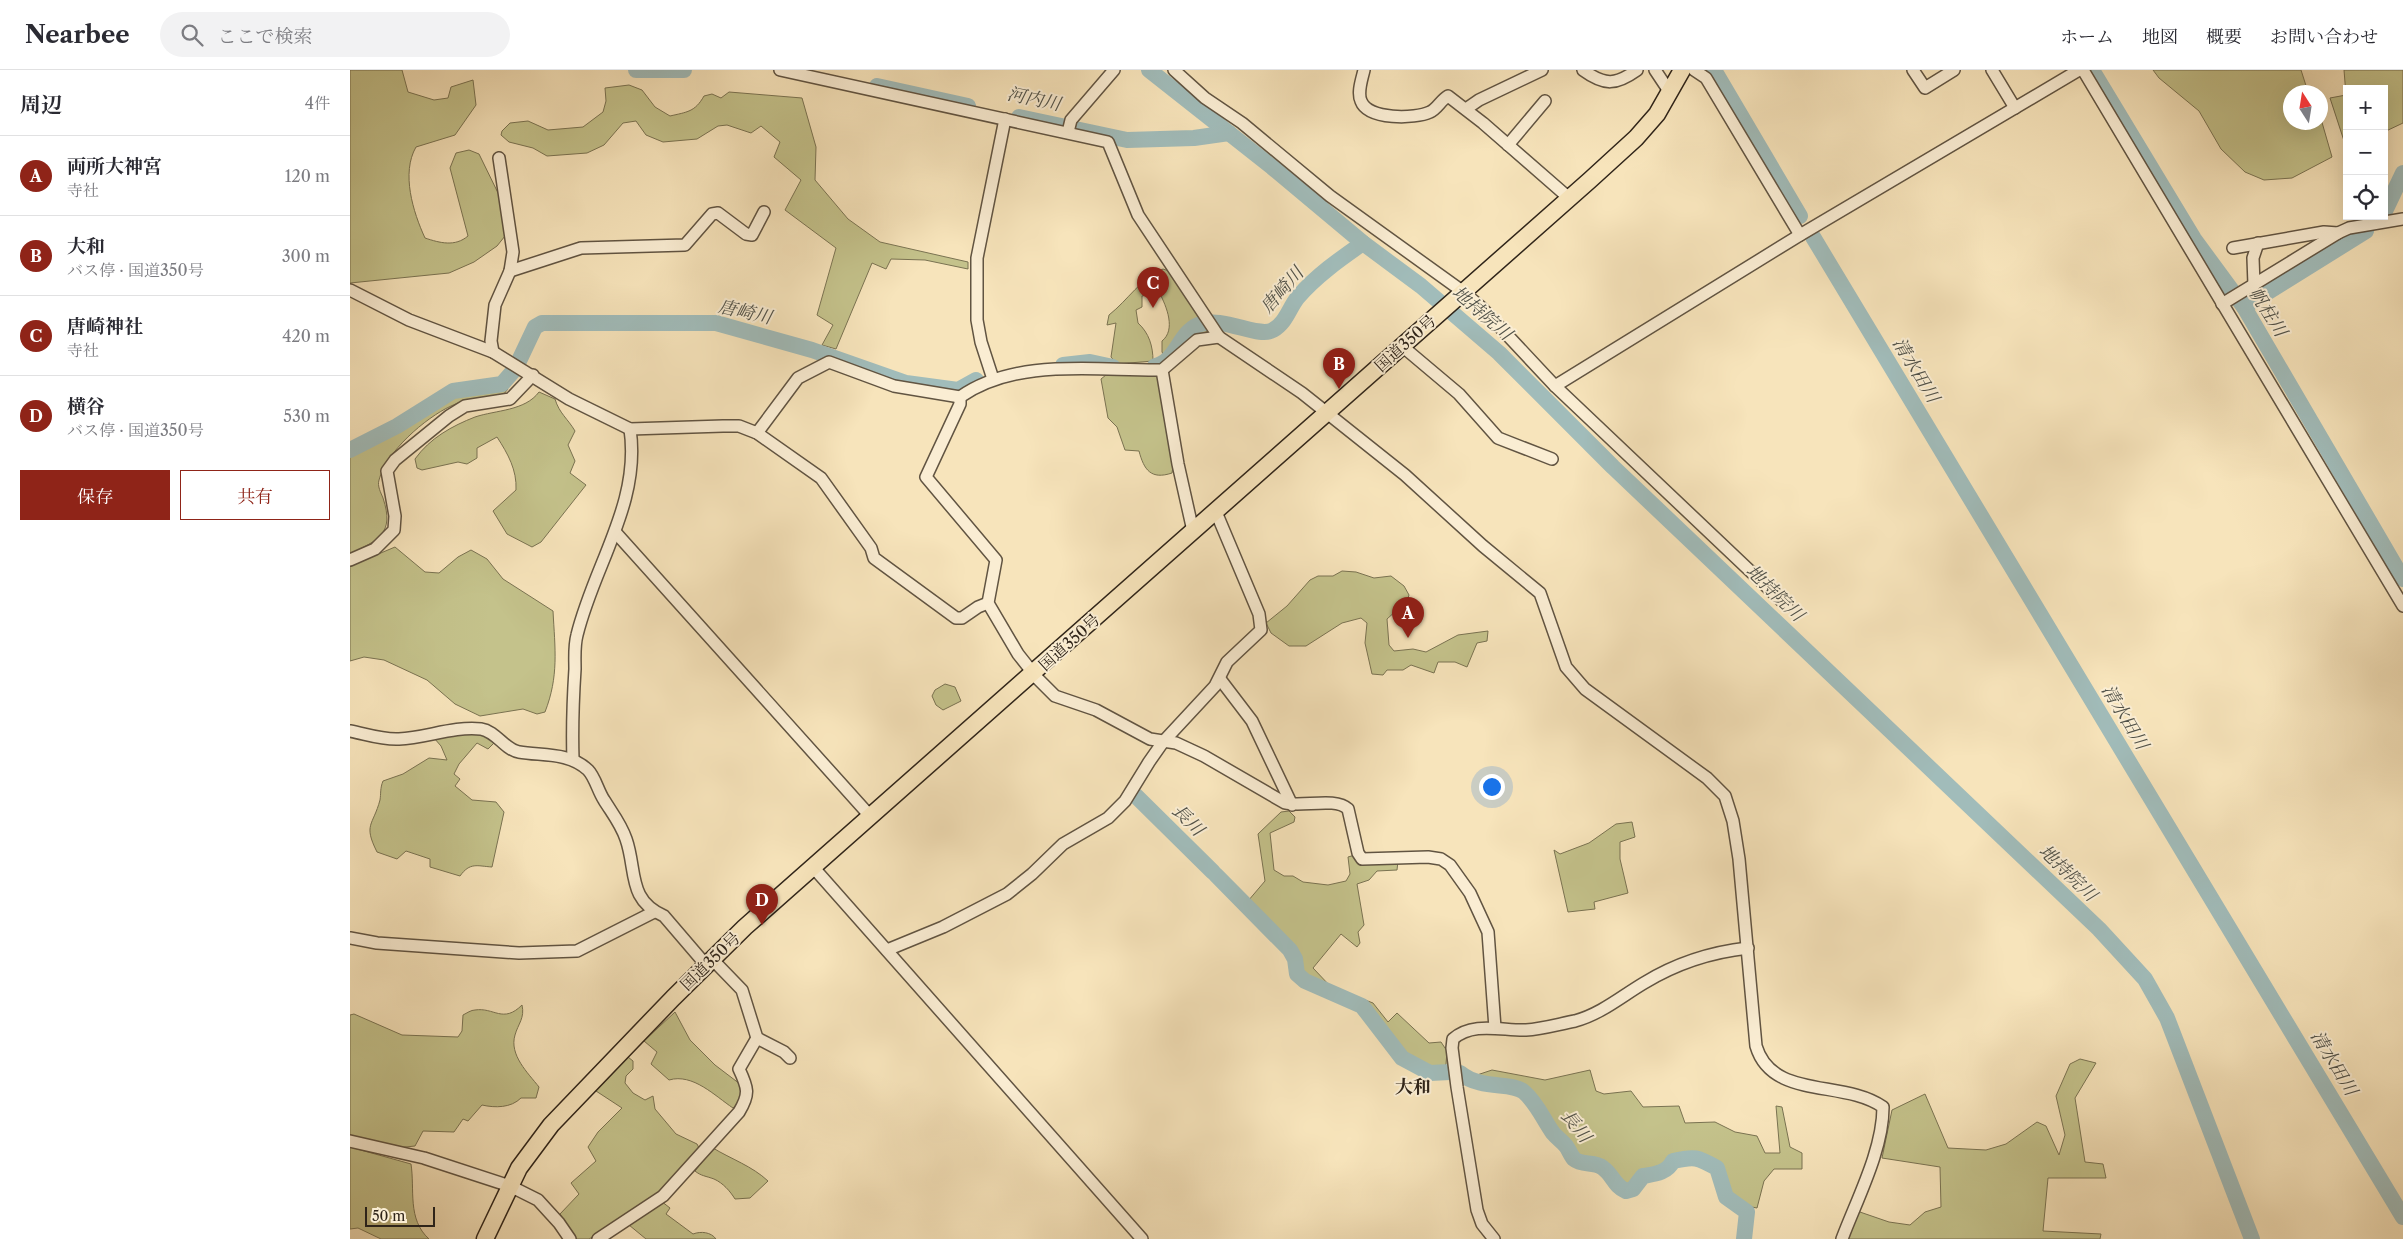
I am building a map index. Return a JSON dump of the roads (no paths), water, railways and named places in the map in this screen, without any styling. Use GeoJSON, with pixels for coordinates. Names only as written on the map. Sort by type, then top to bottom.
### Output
{"type":"FeatureCollection","features":[{"type":"Feature","properties":{"kind":"highway","name":"国道350号"},"geometry":{"type":"LineString","coordinates":[[485,1239],[510,1186],[528,1154],[551,1125],[709,962],[870,816],[1216,512],[1636,138],[1657,114],[1682,70]]}},
{"type":"Feature","properties":{"kind":"street"},"geometry":{"type":"LineString","coordinates":[[780,70],[1108,142],[1138,215],[1216,332],[1284,380],[1405,475],[1483,546],[1540,594],[1566,667],[1585,689],[1706,778],[1725,796],[1730,808],[1736,840],[1748,948],[1756,1046],[1763,1062],[1780,1078],[1790,1082],[1860,1095],[1871,1098],[1883,1107],[1882,1124],[1874,1157],[1842,1239]]}},
{"type":"Feature","properties":{"kind":"street"},"geometry":{"type":"LineString","coordinates":[[1068,132],[1071,120],[1114,70]]}},
{"type":"Feature","properties":{"kind":"street"},"geometry":{"type":"LineString","coordinates":[[1174,70],[1205,98],[1242,123],[1330,196],[1460,294],[1481,307],[1555,386],[1787,606]]}},
{"type":"Feature","properties":{"kind":"street"},"geometry":{"type":"LineString","coordinates":[[1364,70],[1360,101],[1378,115],[1423,114],[1432,111],[1448,96],[1466,109],[1569,198]]}},
{"type":"Feature","properties":{"kind":"street"},"geometry":{"type":"LineString","coordinates":[[1466,109],[1479,100],[1542,70]]}},
{"type":"Feature","properties":{"kind":"street"},"geometry":{"type":"LineString","coordinates":[[1583,70],[1606,82],[1620,81],[1637,70]]}},
{"type":"Feature","properties":{"kind":"street"},"geometry":{"type":"LineString","coordinates":[[1654,70],[1667,88],[1672,89]]}},
{"type":"Feature","properties":{"kind":"street"},"geometry":{"type":"LineString","coordinates":[[1694,70],[1711,74],[1800,235]]}},
{"type":"Feature","properties":{"kind":"street"},"geometry":{"type":"LineString","coordinates":[[1914,70],[1925,88],[1954,70]]}},
{"type":"Feature","properties":{"kind":"street"},"geometry":{"type":"LineString","coordinates":[[1992,70],[2015,108]]}},
{"type":"Feature","properties":{"kind":"street"},"geometry":{"type":"LineString","coordinates":[[1555,386],[1800,235],[2078,70]]}},
{"type":"Feature","properties":{"kind":"street"},"geometry":{"type":"LineString","coordinates":[[2083,70],[2403,606]]}},
{"type":"Feature","properties":{"kind":"street"},"geometry":{"type":"LineString","coordinates":[[1508,145],[1545,101]]}},
{"type":"Feature","properties":{"kind":"street"},"geometry":{"type":"LineString","coordinates":[[993,379],[981,342],[977,320],[977,258],[1005,119]]}},
{"type":"Feature","properties":{"kind":"street"},"geometry":{"type":"LineString","coordinates":[[492,352],[491,340],[495,305],[510,271],[513,252],[499,158]]}},
{"type":"Feature","properties":{"kind":"street"},"geometry":{"type":"LineString","coordinates":[[510,271],[581,248],[685,245],[712,214],[718,213],[746,234],[752,235],[764,212]]}},
{"type":"Feature","properties":{"kind":"street"},"geometry":{"type":"LineString","coordinates":[[2222,304],[2338,233],[2349,228],[2403,219]]}},
{"type":"Feature","properties":{"kind":"street"},"geometry":{"type":"LineString","coordinates":[[2233,248],[2324,232],[2338,233]]}},
{"type":"Feature","properties":{"kind":"street"},"geometry":{"type":"LineString","coordinates":[[2249,288],[2253,258],[2258,243]]}},
{"type":"Feature","properties":{"kind":"street"},"geometry":{"type":"LineString","coordinates":[[350,290],[409,320],[492,352],[533,375],[568,399],[630,428],[739,426],[757,433],[821,478],[871,548],[874,558],[896,576],[956,618],[962,618],[978,607],[988,603]]}},
{"type":"Feature","properties":{"kind":"street"},"geometry":{"type":"LineString","coordinates":[[757,433],[798,378],[829,362],[894,386],[960,397],[973,388],[993,379],[1060,370],[1162,370],[1197,340],[1216,332]]}},
{"type":"Feature","properties":{"kind":"street"},"geometry":{"type":"LineString","coordinates":[[1402,346],[1459,394],[1498,438],[1552,459]]}},
{"type":"Feature","properties":{"kind":"street"},"geometry":{"type":"LineString","coordinates":[[1162,370],[1178,464],[1193,532]]}},
{"type":"Feature","properties":{"kind":"street"},"geometry":{"type":"LineString","coordinates":[[350,560],[375,549],[394,530],[395,516],[386,471],[395,460],[449,416],[465,406],[510,398],[533,375]]}},
{"type":"Feature","properties":{"kind":"street"},"geometry":{"type":"LineString","coordinates":[[960,397],[960,404],[926,477],[996,560],[988,603],[1018,654],[1033,673],[1055,696],[1096,710],[1150,739],[1176,743],[1204,756],[1285,803],[1292,805],[1343,804],[1348,809],[1358,853],[1362,859],[1428,857],[1441,859],[1450,865],[1470,893],[1488,932],[1495,1028]]}},
{"type":"Feature","properties":{"kind":"street"},"geometry":{"type":"LineString","coordinates":[[573,760],[572,721],[576,636],[591,590],[616,533],[631,476],[632,447],[630,428]]}},
{"type":"Feature","properties":{"kind":"street"},"geometry":{"type":"LineString","coordinates":[[887,950],[943,927],[1007,894],[1032,874],[1063,844],[1108,818],[1125,801],[1148,762],[1163,742],[1220,679],[1227,662],[1261,630],[1261,623],[1216,512]]}},
{"type":"Feature","properties":{"kind":"street"},"geometry":{"type":"LineString","coordinates":[[616,533],[870,816]]}},
{"type":"Feature","properties":{"kind":"street"},"geometry":{"type":"LineString","coordinates":[[1220,679],[1252,720],[1292,805]]}},
{"type":"Feature","properties":{"kind":"street"},"geometry":{"type":"LineString","coordinates":[[350,731],[400,739],[471,728],[484,729],[517,752],[555,755],[573,760],[588,770],[604,800],[619,822],[628,847],[635,886],[640,898],[654,912],[664,916],[709,962],[742,990],[758,1038],[784,1052],[790,1058]]}},
{"type":"Feature","properties":{"kind":"street"},"geometry":{"type":"LineString","coordinates":[[813,867],[1142,1239]]}},
{"type":"Feature","properties":{"kind":"street"},"geometry":{"type":"LineString","coordinates":[[350,938],[377,943],[519,954],[577,951],[654,912]]}},
{"type":"Feature","properties":{"kind":"street"},"geometry":{"type":"LineString","coordinates":[[1494,1239],[1482,1224],[1477,1210],[1452,1048],[1453,1039],[1458,1035],[1484,1028],[1528,1030],[1576,1020],[1594,1014],[1673,967],[1732,950],[1748,948]]}},
{"type":"Feature","properties":{"kind":"street"},"geometry":{"type":"LineString","coordinates":[[598,1239],[625,1223],[663,1196],[739,1112],[747,1099],[746,1084],[739,1069],[758,1038]]}},
{"type":"Feature","properties":{"kind":"street"},"geometry":{"type":"LineString","coordinates":[[350,1141],[424,1158],[510,1186],[538,1200],[559,1223],[570,1239]]}},
{"type":"Feature","properties":{"kind":"waterway","name":"河内川"},"geometry":{"type":"LineString","coordinates":[[636,70],[684,70]]}},
{"type":"Feature","properties":{"kind":"waterway","name":"地持院川"},"geometry":{"type":"LineString","coordinates":[[1149,70],[1272,167],[1363,243],[1421,286],[1499,353],[1613,467],[2099,929],[2145,979],[2167,1018],[2252,1239]]}},
{"type":"Feature","properties":{"kind":"waterway","name":"清水田川"},"geometry":{"type":"LineString","coordinates":[[1714,70],[1800,216]]}},
{"type":"Feature","properties":{"kind":"waterway","name":"帆柱川"},"geometry":{"type":"LineString","coordinates":[[2092,70],[2194,239],[2244,307],[2403,579]]}},
{"type":"Feature","properties":{"kind":"waterway","name":"河内川"},"geometry":{"type":"LineString","coordinates":[[877,86],[968,106]]}},
{"type":"Feature","properties":{"kind":"waterway","name":"河内川"},"geometry":{"type":"LineString","coordinates":[[1019,117],[1127,140],[1194,138],[1229,133]]}},
{"type":"Feature","properties":{"kind":"waterway"},"geometry":{"type":"LineString","coordinates":[[2388,205],[2403,173]]}},
{"type":"Feature","properties":{"kind":"waterway"},"geometry":{"type":"LineString","coordinates":[[2244,307],[2366,231]]}},
{"type":"Feature","properties":{"kind":"waterway","name":"清水田川"},"geometry":{"type":"LineString","coordinates":[[1813,237],[2403,1217]]}},
{"type":"Feature","properties":{"kind":"waterway","name":"唐崎川"},"geometry":{"type":"LineString","coordinates":[[1155,366],[1168,359],[1186,334],[1198,325],[1218,323],[1258,332],[1273,330],[1281,323],[1298,297],[1320,275],[1363,243]]}},
{"type":"Feature","properties":{"kind":"waterway","name":"唐崎川"},"geometry":{"type":"LineString","coordinates":[[518,363],[535,327],[542,323],[716,323],[812,350],[906,383],[958,390],[976,380]]}},
{"type":"Feature","properties":{"kind":"waterway","name":"唐崎川"},"geometry":{"type":"LineString","coordinates":[[1063,365],[1090,362],[1113,367]]}},
{"type":"Feature","properties":{"kind":"waterway","name":"唐崎川"},"geometry":{"type":"LineString","coordinates":[[350,450],[397,426],[453,391],[502,384],[515,369]]}},
{"type":"Feature","properties":{"kind":"waterway","name":"長川"},"geometry":{"type":"LineString","coordinates":[[1136,796],[1213,872]]}},
{"type":"Feature","properties":{"kind":"waterway","name":"長川"},"geometry":{"type":"LineString","coordinates":[[1216,875],[1290,950],[1295,959],[1297,974],[1305,981],[1362,1006],[1402,1058],[1430,1073],[1450,1072]]}},
{"type":"Feature","properties":{"kind":"waterway","name":"長川"},"geometry":{"type":"LineString","coordinates":[[1460,1073],[1477,1082],[1512,1087],[1524,1092],[1533,1101],[1553,1133],[1566,1146],[1574,1159],[1600,1166],[1626,1191],[1633,1189],[1643,1176],[1656,1174],[1667,1168],[1673,1161],[1696,1158],[1717,1168],[1726,1197],[1747,1212],[1744,1239]]}},
{"type":"Feature","properties":{"kind":"place","name":"唐崎神社"},"geometry":{"type":"Point","coordinates":[1153,308]}},
{"type":"Feature","properties":{"kind":"place","name":"大和"},"geometry":{"type":"Point","coordinates":[1339,389]}},
{"type":"Feature","properties":{"kind":"place","name":"両所大神宮"},"geometry":{"type":"Point","coordinates":[1408,638]}},
{"type":"Feature","properties":{"kind":"place","name":"横谷"},"geometry":{"type":"Point","coordinates":[762,925]}},
{"type":"Feature","properties":{"kind":"district","name":"大和"},"geometry":{"type":"Point","coordinates":[1413,1087]}}]}
